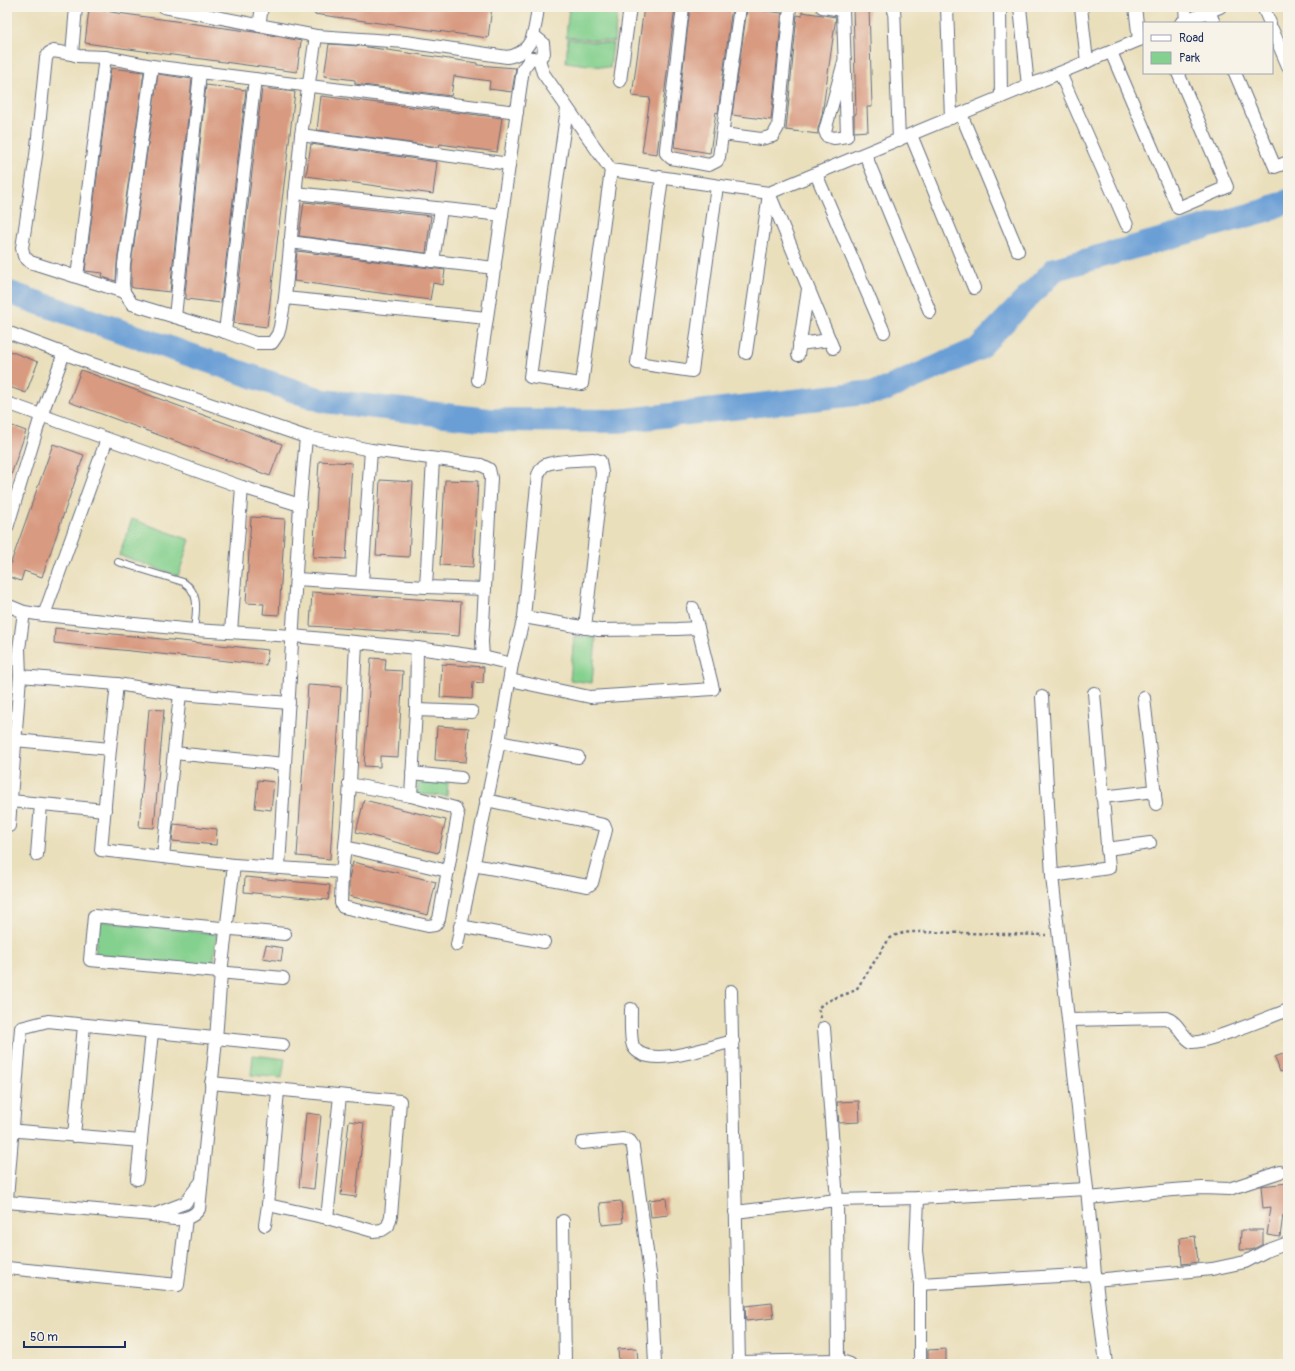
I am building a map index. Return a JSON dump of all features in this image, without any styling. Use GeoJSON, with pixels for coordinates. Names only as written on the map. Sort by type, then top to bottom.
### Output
{"type":"FeatureCollection","features":[{"type":"Feature","properties":{"kind":"street"},"geometry":{"type":"LineString","coordinates":[[72,54],[76,7]]}},
{"type":"Feature","properties":{"kind":"street"},"geometry":{"type":"LineString","coordinates":[[164,7],[316,36],[406,42],[507,57],[530,56],[544,52],[542,43],[533,36]]}},
{"type":"Feature","properties":{"kind":"street"},"geometry":{"type":"LineString","coordinates":[[260,26],[262,7]]}},
{"type":"Feature","properties":{"kind":"street"},"geometry":{"type":"LineString","coordinates":[[538,7],[533,36],[529,45],[530,56],[611,170],[582,384],[530,377],[566,108]]}},
{"type":"Feature","properties":{"kind":"street"},"geometry":{"type":"LineString","coordinates":[[620,81],[630,7]]}},
{"type":"Feature","properties":{"kind":"street"},"geometry":{"type":"LineString","coordinates":[[683,7],[666,153],[670,158],[709,165],[717,161],[720,157],[740,7]]}},
{"type":"Feature","properties":{"kind":"street"},"geometry":{"type":"LineString","coordinates":[[723,134],[761,139],[773,136],[778,127],[790,7]]}},
{"type":"Feature","properties":{"kind":"street"},"geometry":{"type":"LineString","coordinates":[[822,7],[843,8],[845,58],[847,136],[834,138],[826,136],[825,131],[845,58]]}},
{"type":"Feature","properties":{"kind":"street"},"geometry":{"type":"LineString","coordinates":[[894,7],[899,140]]}},
{"type":"Feature","properties":{"kind":"street"},"geometry":{"type":"LineString","coordinates":[[947,7],[956,116],[1018,252]]}},
{"type":"Feature","properties":{"kind":"street"},"geometry":{"type":"LineString","coordinates":[[1000,7],[1001,97]]}},
{"type":"Feature","properties":{"kind":"street"},"geometry":{"type":"LineString","coordinates":[[1020,7],[1028,86]]}},
{"type":"Feature","properties":{"kind":"street"},"geometry":{"type":"LineString","coordinates":[[1082,7],[1087,62]]}},
{"type":"Feature","properties":{"kind":"street"},"geometry":{"type":"LineString","coordinates":[[611,170],[769,193],[1142,39],[1135,7]]}},
{"type":"Feature","properties":{"kind":"street"},"geometry":{"type":"LineString","coordinates":[[1183,22],[1185,7]]}},
{"type":"Feature","properties":{"kind":"street"},"geometry":{"type":"LineString","coordinates":[[1263,7],[1270,22]]}},
{"type":"Feature","properties":{"kind":"street"},"geometry":{"type":"LineString","coordinates":[[1183,22],[1214,9],[1214,22]]}},
{"type":"Feature","properties":{"kind":"street"},"geometry":{"type":"LineString","coordinates":[[1273,31],[1288,66]]}},
{"type":"Feature","properties":{"kind":"street"},"geometry":{"type":"LineString","coordinates":[[152,66],[124,264],[124,292],[132,304],[175,316],[255,343],[272,343],[278,334],[285,298],[301,135],[316,36]]}},
{"type":"Feature","properties":{"kind":"street"},"geometry":{"type":"LineString","coordinates":[[124,292],[30,262],[24,256],[22,248],[36,156],[46,58],[49,53],[53,51],[78,56],[105,57],[152,66],[517,112]]}},
{"type":"Feature","properties":{"kind":"street"},"geometry":{"type":"LineString","coordinates":[[1111,52],[1178,208],[1227,187],[1178,74]]}},
{"type":"Feature","properties":{"kind":"street"},"geometry":{"type":"LineString","coordinates":[[478,380],[523,69],[530,56]]}},
{"type":"Feature","properties":{"kind":"street"},"geometry":{"type":"LineString","coordinates":[[77,277],[105,57]]}},
{"type":"Feature","properties":{"kind":"street"},"geometry":{"type":"LineString","coordinates":[[175,316],[200,72]]}},
{"type":"Feature","properties":{"kind":"street"},"geometry":{"type":"LineString","coordinates":[[1060,73],[1127,225]]}},
{"type":"Feature","properties":{"kind":"street"},"geometry":{"type":"LineString","coordinates":[[1235,74],[1275,167],[1288,162]]}},
{"type":"Feature","properties":{"kind":"street"},"geometry":{"type":"LineString","coordinates":[[225,332],[254,79]]}},
{"type":"Feature","properties":{"kind":"street"},"geometry":{"type":"LineString","coordinates":[[301,135],[509,164]]}},
{"type":"Feature","properties":{"kind":"street"},"geometry":{"type":"LineString","coordinates":[[911,135],[974,288]]}},
{"type":"Feature","properties":{"kind":"street"},"geometry":{"type":"LineString","coordinates":[[865,154],[930,312]]}},
{"type":"Feature","properties":{"kind":"street"},"geometry":{"type":"LineString","coordinates":[[816,174],[884,332]]}},
{"type":"Feature","properties":{"kind":"street"},"geometry":{"type":"LineString","coordinates":[[662,178],[637,363],[692,371],[717,186]]}},
{"type":"Feature","properties":{"kind":"street"},"geometry":{"type":"LineString","coordinates":[[295,193],[502,215]]}},
{"type":"Feature","properties":{"kind":"street"},"geometry":{"type":"LineString","coordinates":[[769,193],[831,344],[798,349],[808,288]]}},
{"type":"Feature","properties":{"kind":"street"},"geometry":{"type":"LineString","coordinates":[[746,353],[769,193]]}},
{"type":"Feature","properties":{"kind":"street"},"geometry":{"type":"LineString","coordinates":[[433,261],[441,209]]}},
{"type":"Feature","properties":{"kind":"street"},"geometry":{"type":"LineString","coordinates":[[290,242],[494,268]]}},
{"type":"Feature","properties":{"kind":"street"},"geometry":{"type":"LineString","coordinates":[[285,298],[487,318]]}},
{"type":"Feature","properties":{"kind":"street"},"geometry":{"type":"LineString","coordinates":[[7,332],[306,437],[372,450],[481,465],[489,469],[491,478],[483,657]]}},
{"type":"Feature","properties":{"kind":"street"},"geometry":{"type":"LineString","coordinates":[[7,528],[41,416],[64,353]]}},
{"type":"Feature","properties":{"kind":"street"},"geometry":{"type":"LineString","coordinates":[[7,403],[300,505]]}},
{"type":"Feature","properties":{"kind":"street"},"geometry":{"type":"LineString","coordinates":[[279,867],[300,505],[306,437]]}},
{"type":"Feature","properties":{"kind":"street"},"geometry":{"type":"LineString","coordinates":[[44,615],[107,439]]}},
{"type":"Feature","properties":{"kind":"street"},"geometry":{"type":"LineString","coordinates":[[362,583],[372,450]]}},
{"type":"Feature","properties":{"kind":"street"},"geometry":{"type":"LineString","coordinates":[[426,587],[433,459]]}},
{"type":"Feature","properties":{"kind":"street"},"geometry":{"type":"LineString","coordinates":[[457,945],[499,742],[512,664],[524,617],[538,475],[540,469],[552,463],[593,459],[600,461],[602,473],[585,628]]}},
{"type":"Feature","properties":{"kind":"street"},"geometry":{"type":"LineString","coordinates":[[231,632],[242,486]]}},
{"type":"Feature","properties":{"kind":"street"},"geometry":{"type":"LineString","coordinates":[[296,579],[426,587],[485,588]]}},
{"type":"Feature","properties":{"kind":"street"},"geometry":{"type":"LineString","coordinates":[[7,605],[24,612],[44,615],[194,630],[292,636],[417,648],[483,657],[512,664]]}},
{"type":"Feature","properties":{"kind":"street"},"geometry":{"type":"LineString","coordinates":[[510,680],[590,697],[713,689],[693,608]]}},
{"type":"Feature","properties":{"kind":"street"},"geometry":{"type":"LineString","coordinates":[[9,826],[20,676],[19,649],[24,612]]}},
{"type":"Feature","properties":{"kind":"street"},"geometry":{"type":"LineString","coordinates":[[524,617],[599,630],[677,630],[698,628]]}},
{"type":"Feature","properties":{"kind":"street"},"geometry":{"type":"LineString","coordinates":[[350,784],[411,796],[455,808],[458,815],[439,919],[435,925],[428,926],[343,907],[341,903],[342,872],[350,784],[356,643]]}},
{"type":"Feature","properties":{"kind":"street"},"geometry":{"type":"LineString","coordinates":[[411,796],[416,710],[417,648]]}},
{"type":"Feature","properties":{"kind":"street"},"geometry":{"type":"LineString","coordinates":[[20,676],[117,684],[180,694],[289,703]]}},
{"type":"Feature","properties":{"kind":"street"},"geometry":{"type":"LineString","coordinates":[[117,684],[101,850],[234,865],[342,872]]}},
{"type":"Feature","properties":{"kind":"street"},"geometry":{"type":"LineString","coordinates":[[1052,876],[1109,868],[1094,693]]}},
{"type":"Feature","properties":{"kind":"street"},"geometry":{"type":"LineString","coordinates":[[164,857],[180,694]]}},
{"type":"Feature","properties":{"kind":"street"},"geometry":{"type":"LineString","coordinates":[[1042,697],[1052,876],[1088,1194],[1095,1277],[1106,1364]]}},
{"type":"Feature","properties":{"kind":"street"},"geometry":{"type":"LineString","coordinates":[[1144,698],[1156,804]]}},
{"type":"Feature","properties":{"kind":"street"},"geometry":{"type":"LineString","coordinates":[[416,710],[472,712]]}},
{"type":"Feature","properties":{"kind":"street"},"geometry":{"type":"LineString","coordinates":[[15,740],[110,749]]}},
{"type":"Feature","properties":{"kind":"street"},"geometry":{"type":"LineString","coordinates":[[499,742],[578,757]]}},
{"type":"Feature","properties":{"kind":"street"},"geometry":{"type":"LineString","coordinates":[[174,753],[285,764]]}},
{"type":"Feature","properties":{"kind":"street"},"geometry":{"type":"LineString","coordinates":[[412,773],[461,778]]}},
{"type":"Feature","properties":{"kind":"street"},"geometry":{"type":"LineString","coordinates":[[1102,797],[1155,791]]}},
{"type":"Feature","properties":{"kind":"street"},"geometry":{"type":"LineString","coordinates":[[473,865],[588,886],[592,883],[606,830],[604,825],[486,800]]}},
{"type":"Feature","properties":{"kind":"street"},"geometry":{"type":"LineString","coordinates":[[11,801],[105,810]]}},
{"type":"Feature","properties":{"kind":"street"},"geometry":{"type":"LineString","coordinates":[[37,854],[41,804]]}},
{"type":"Feature","properties":{"kind":"street"},"geometry":{"type":"LineString","coordinates":[[1107,849],[1150,843]]}},
{"type":"Feature","properties":{"kind":"street"},"geometry":{"type":"LineString","coordinates":[[345,847],[448,871]]}},
{"type":"Feature","properties":{"kind":"street"},"geometry":{"type":"LineString","coordinates":[[234,865],[221,973],[216,1039],[199,1209],[195,1215],[172,1220],[153,1215],[7,1201],[12,1068],[21,1028],[48,1022],[216,1039],[283,1045]]}},
{"type":"Feature","properties":{"kind":"street"},"geometry":{"type":"LineString","coordinates":[[283,978],[90,960],[94,916],[285,934]]}},
{"type":"Feature","properties":{"kind":"street"},"geometry":{"type":"LineString","coordinates":[[460,926],[544,942]]}},
{"type":"Feature","properties":{"kind":"street"},"geometry":{"type":"LineString","coordinates":[[731,991],[738,1363],[838,1362],[850,1364]]}},
{"type":"Feature","properties":{"kind":"street"},"geometry":{"type":"LineString","coordinates":[[631,1009],[633,1045],[638,1053],[655,1057],[674,1057],[733,1041]]}},
{"type":"Feature","properties":{"kind":"street"},"geometry":{"type":"LineString","coordinates":[[1069,1020],[1166,1018],[1176,1024],[1188,1040],[1196,1043],[1225,1034],[1288,1010]]}},
{"type":"Feature","properties":{"kind":"street"},"geometry":{"type":"LineString","coordinates":[[74,1136],[84,1025]]}},
{"type":"Feature","properties":{"kind":"street"},"geometry":{"type":"LineString","coordinates":[[824,1028],[837,1200],[838,1362]]}},
{"type":"Feature","properties":{"kind":"street"},"geometry":{"type":"LineString","coordinates":[[137,1179],[152,1032]]}},
{"type":"Feature","properties":{"kind":"street"},"geometry":{"type":"LineString","coordinates":[[211,1083],[400,1101],[392,1216],[388,1226],[382,1230],[373,1231],[328,1218],[268,1205]]}},
{"type":"Feature","properties":{"kind":"street"},"geometry":{"type":"LineString","coordinates":[[265,1225],[278,1090]]}},
{"type":"Feature","properties":{"kind":"street"},"geometry":{"type":"LineString","coordinates":[[328,1218],[340,1096]]}},
{"type":"Feature","properties":{"kind":"street"},"geometry":{"type":"LineString","coordinates":[[10,1130],[141,1141]]}},
{"type":"Feature","properties":{"kind":"street"},"geometry":{"type":"LineString","coordinates":[[582,1143],[623,1139],[630,1141],[634,1147],[651,1281],[655,1364]]}},
{"type":"Feature","properties":{"kind":"street"},"geometry":{"type":"LineString","coordinates":[[735,1212],[837,1200],[1088,1194],[1202,1188],[1229,1189],[1280,1172]]}},
{"type":"Feature","properties":{"kind":"street"},"geometry":{"type":"LineString","coordinates":[[153,1215],[185,1203],[201,1181]]}},
{"type":"Feature","properties":{"kind":"street"},"geometry":{"type":"LineString","coordinates":[[918,1198],[916,1251],[920,1284],[920,1364]]}},
{"type":"Feature","properties":{"kind":"street"},"geometry":{"type":"LineString","coordinates":[[7,1268],[178,1284],[186,1218]]}},
{"type":"Feature","properties":{"kind":"street"},"geometry":{"type":"LineString","coordinates":[[563,1220],[565,1364]]}},
{"type":"Feature","properties":{"kind":"street"},"geometry":{"type":"LineString","coordinates":[[920,1284],[1095,1277],[1212,1269],[1245,1262],[1266,1251],[1288,1243]]}},
{"type":"Feature","properties":{"kind":"lane"},"geometry":{"type":"LineString","coordinates":[[118,562],[182,582],[190,587],[195,595],[197,609],[194,630]]}},
{"type":"Feature","properties":{"kind":"path"},"geometry":{"type":"LineString","coordinates":[[824,1028],[818,1008],[831,999],[856,990],[890,939],[896,934],[921,932],[1059,935]]}},
{"type":"Feature","properties":{"kind":"green space"},"geometry":{"type":"Polygon","coordinates":[[[569,7],[618,8],[614,42],[566,37],[569,7]]]}},
{"type":"Feature","properties":{"kind":"green space"},"geometry":{"type":"Polygon","coordinates":[[[568,39],[613,44],[610,68],[566,62],[568,39]]]}},
{"type":"Feature","properties":{"kind":"green space"},"geometry":{"type":"Polygon","coordinates":[[[132,519],[190,540],[178,576],[119,555],[132,519]]]}},
{"type":"Feature","properties":{"kind":"green space"},"geometry":{"type":"Polygon","coordinates":[[[574,636],[596,638],[592,683],[570,680],[574,636]]]}},
{"type":"Feature","properties":{"kind":"green space"},"geometry":{"type":"Polygon","coordinates":[[[418,780],[448,781],[447,796],[417,794],[418,780]]]}},
{"type":"Feature","properties":{"kind":"green space"},"geometry":{"type":"Polygon","coordinates":[[[98,921],[217,934],[213,967],[95,955],[98,921]]]}},
{"type":"Feature","properties":{"kind":"green space"},"geometry":{"type":"Polygon","coordinates":[[[253,1055],[285,1059],[282,1078],[251,1075],[253,1055]]]}},
{"type":"Feature","properties":{"kind":"building"},"geometry":{"type":"Polygon","coordinates":[[[315,7],[492,7],[488,38],[314,14],[315,7]]]}},
{"type":"Feature","properties":{"kind":"building"},"geometry":{"type":"Polygon","coordinates":[[[644,7],[675,7],[657,154],[642,152],[650,98],[632,96],[644,7]]]}},
{"type":"Feature","properties":{"kind":"building"},"geometry":{"type":"Polygon","coordinates":[[[690,7],[732,7],[718,113],[716,112],[710,153],[674,147],[690,7]]]}},
{"type":"Feature","properties":{"kind":"building"},"geometry":{"type":"Polygon","coordinates":[[[853,7],[869,7],[872,107],[867,107],[868,131],[854,132],[854,115],[856,114],[853,7]]]}},
{"type":"Feature","properties":{"kind":"building"},"geometry":{"type":"Polygon","coordinates":[[[89,9],[261,33],[301,41],[297,72],[85,43],[89,9]]]}},
{"type":"Feature","properties":{"kind":"building"},"geometry":{"type":"Polygon","coordinates":[[[747,9],[782,13],[771,120],[732,115],[747,9]]]}},
{"type":"Feature","properties":{"kind":"building"},"geometry":{"type":"Polygon","coordinates":[[[802,12],[836,17],[818,134],[786,130],[797,15],[802,16],[802,12]]]}},
{"type":"Feature","properties":{"kind":"building"},"geometry":{"type":"Polygon","coordinates":[[[329,44],[360,46],[477,63],[477,65],[516,68],[512,92],[489,89],[490,81],[454,76],[451,96],[355,84],[355,80],[324,76],[329,44]]]}},
{"type":"Feature","properties":{"kind":"building"},"geometry":{"type":"Polygon","coordinates":[[[111,68],[144,72],[117,263],[116,281],[102,277],[103,273],[85,271],[111,68]]]}},
{"type":"Feature","properties":{"kind":"building"},"geometry":{"type":"Polygon","coordinates":[[[158,74],[192,79],[170,292],[131,287],[131,265],[158,74]]]}},
{"type":"Feature","properties":{"kind":"building"},"geometry":{"type":"Polygon","coordinates":[[[206,85],[246,90],[221,303],[186,299],[185,294],[206,85]]]}},
{"type":"Feature","properties":{"kind":"building"},"geometry":{"type":"Polygon","coordinates":[[[262,88],[295,92],[267,327],[234,323],[262,88]]]}},
{"type":"Feature","properties":{"kind":"building"},"geometry":{"type":"Polygon","coordinates":[[[321,96],[502,118],[497,152],[440,144],[439,147],[317,130],[321,96]]]}},
{"type":"Feature","properties":{"kind":"building"},"geometry":{"type":"Polygon","coordinates":[[[311,144],[437,162],[433,194],[306,176],[311,144]]]}},
{"type":"Feature","properties":{"kind":"building"},"geometry":{"type":"Polygon","coordinates":[[[304,202],[431,216],[426,253],[299,236],[304,202]]]}},
{"type":"Feature","properties":{"kind":"building"},"geometry":{"type":"Polygon","coordinates":[[[297,251],[445,270],[443,285],[433,283],[430,300],[294,281],[297,251]]]}},
{"type":"Feature","properties":{"kind":"building"},"geometry":{"type":"Polygon","coordinates":[[[7,350],[38,362],[26,393],[7,386],[7,350]]]}},
{"type":"Feature","properties":{"kind":"building"},"geometry":{"type":"Polygon","coordinates":[[[81,370],[282,444],[270,476],[69,402],[81,370]]]}},
{"type":"Feature","properties":{"kind":"building"},"geometry":{"type":"Polygon","coordinates":[[[7,424],[26,431],[9,481],[7,481],[7,424]]]}},
{"type":"Feature","properties":{"kind":"building"},"geometry":{"type":"Polygon","coordinates":[[[53,444],[84,455],[42,577],[24,571],[21,581],[7,576],[7,574],[53,444]]]}},
{"type":"Feature","properties":{"kind":"building"},"geometry":{"type":"Polygon","coordinates":[[[319,461],[352,463],[346,559],[313,557],[319,461]]]}},
{"type":"Feature","properties":{"kind":"building"},"geometry":{"type":"Polygon","coordinates":[[[380,480],[413,482],[409,557],[376,555],[380,480]]]}},
{"type":"Feature","properties":{"kind":"building"},"geometry":{"type":"Polygon","coordinates":[[[445,480],[478,481],[473,567],[440,565],[445,480]]]}},
{"type":"Feature","properties":{"kind":"building"},"geometry":{"type":"Polygon","coordinates":[[[251,517],[285,519],[279,615],[263,614],[264,604],[246,603],[251,517]]]}},
{"type":"Feature","properties":{"kind":"building"},"geometry":{"type":"Polygon","coordinates":[[[312,592],[461,602],[459,636],[310,626],[312,592]]]}},
{"type":"Feature","properties":{"kind":"building"},"geometry":{"type":"Polygon","coordinates":[[[55,628],[268,650],[266,665],[54,643],[55,628]]]}},
{"type":"Feature","properties":{"kind":"building"},"geometry":{"type":"Polygon","coordinates":[[[371,658],[386,659],[385,670],[403,671],[398,757],[380,756],[380,767],[364,766],[371,658]]]}},
{"type":"Feature","properties":{"kind":"building"},"geometry":{"type":"Polygon","coordinates":[[[442,664],[484,667],[483,683],[473,682],[472,699],[440,697],[442,664]]]}},
{"type":"Feature","properties":{"kind":"building"},"geometry":{"type":"Polygon","coordinates":[[[308,685],[341,687],[330,859],[297,856],[308,685]]]}},
{"type":"Feature","properties":{"kind":"building"},"geometry":{"type":"Polygon","coordinates":[[[149,709],[164,710],[154,828],[139,827],[149,709]]]}},
{"type":"Feature","properties":{"kind":"building"},"geometry":{"type":"Polygon","coordinates":[[[437,726],[469,728],[466,762],[435,760],[437,726]]]}},
{"type":"Feature","properties":{"kind":"building"},"geometry":{"type":"Polygon","coordinates":[[[258,780],[274,782],[271,810],[255,808],[258,780]]]}},
{"type":"Feature","properties":{"kind":"building"},"geometry":{"type":"Polygon","coordinates":[[[364,800],[446,820],[438,853],[356,832],[364,800]]]}},
{"type":"Feature","properties":{"kind":"building"},"geometry":{"type":"Polygon","coordinates":[[[174,824],[217,829],[216,845],[172,841],[174,824]]]}},
{"type":"Feature","properties":{"kind":"building"},"geometry":{"type":"Polygon","coordinates":[[[353,862],[436,882],[428,915],[349,896],[349,878],[353,862]]]}},
{"type":"Feature","properties":{"kind":"building"},"geometry":{"type":"Polygon","coordinates":[[[245,877],[330,885],[328,900],[244,892],[245,877]]]}},
{"type":"Feature","properties":{"kind":"building"},"geometry":{"type":"Polygon","coordinates":[[[266,945],[283,948],[281,961],[263,958],[266,945]]]}},
{"type":"Feature","properties":{"kind":"building"},"geometry":{"type":"Polygon","coordinates":[[[1288,1052],[1288,1069],[1280,1072],[1275,1057],[1288,1052]]]}},
{"type":"Feature","properties":{"kind":"building"},"geometry":{"type":"Polygon","coordinates":[[[859,1101],[860,1122],[839,1123],[837,1102],[859,1101]]]}},
{"type":"Feature","properties":{"kind":"building"},"geometry":{"type":"Polygon","coordinates":[[[306,1113],[321,1115],[314,1189],[299,1187],[306,1113]]]}},
{"type":"Feature","properties":{"kind":"building"},"geometry":{"type":"Polygon","coordinates":[[[349,1121],[364,1123],[356,1197],[341,1195],[349,1121]]]}},
{"type":"Feature","properties":{"kind":"building"},"geometry":{"type":"Polygon","coordinates":[[[1288,1183],[1288,1216],[1283,1215],[1280,1237],[1267,1235],[1271,1207],[1263,1208],[1261,1186],[1288,1183]]]}},
{"type":"Feature","properties":{"kind":"building"},"geometry":{"type":"Polygon","coordinates":[[[666,1198],[668,1215],[651,1217],[649,1200],[666,1198]]]}},
{"type":"Feature","properties":{"kind":"building"},"geometry":{"type":"Polygon","coordinates":[[[621,1201],[623,1223],[602,1225],[600,1203],[621,1201]]]}},
{"type":"Feature","properties":{"kind":"building"},"geometry":{"type":"Polygon","coordinates":[[[1241,1230],[1263,1230],[1263,1244],[1251,1250],[1240,1250],[1241,1230]]]}},
{"type":"Feature","properties":{"kind":"building"},"geometry":{"type":"Polygon","coordinates":[[[1195,1236],[1198,1262],[1182,1264],[1180,1238],[1195,1236]]]}},
{"type":"Feature","properties":{"kind":"building"},"geometry":{"type":"Polygon","coordinates":[[[772,1303],[774,1318],[746,1321],[745,1306],[772,1303]]]}},
{"type":"Feature","properties":{"kind":"building"},"geometry":{"type":"Polygon","coordinates":[[[637,1348],[638,1364],[619,1364],[618,1349],[637,1348]]]}},
{"type":"Feature","properties":{"kind":"building"},"geometry":{"type":"Polygon","coordinates":[[[946,1349],[946,1364],[928,1364],[928,1350],[946,1349]]]}},
{"type":"Feature","properties":{"kind":"waterway"},"geometry":{"type":"LineString","coordinates":[[7,292],[324,401],[489,420],[618,421],[882,391],[978,349],[1055,269],[1264,211],[1288,201]]}}]}
